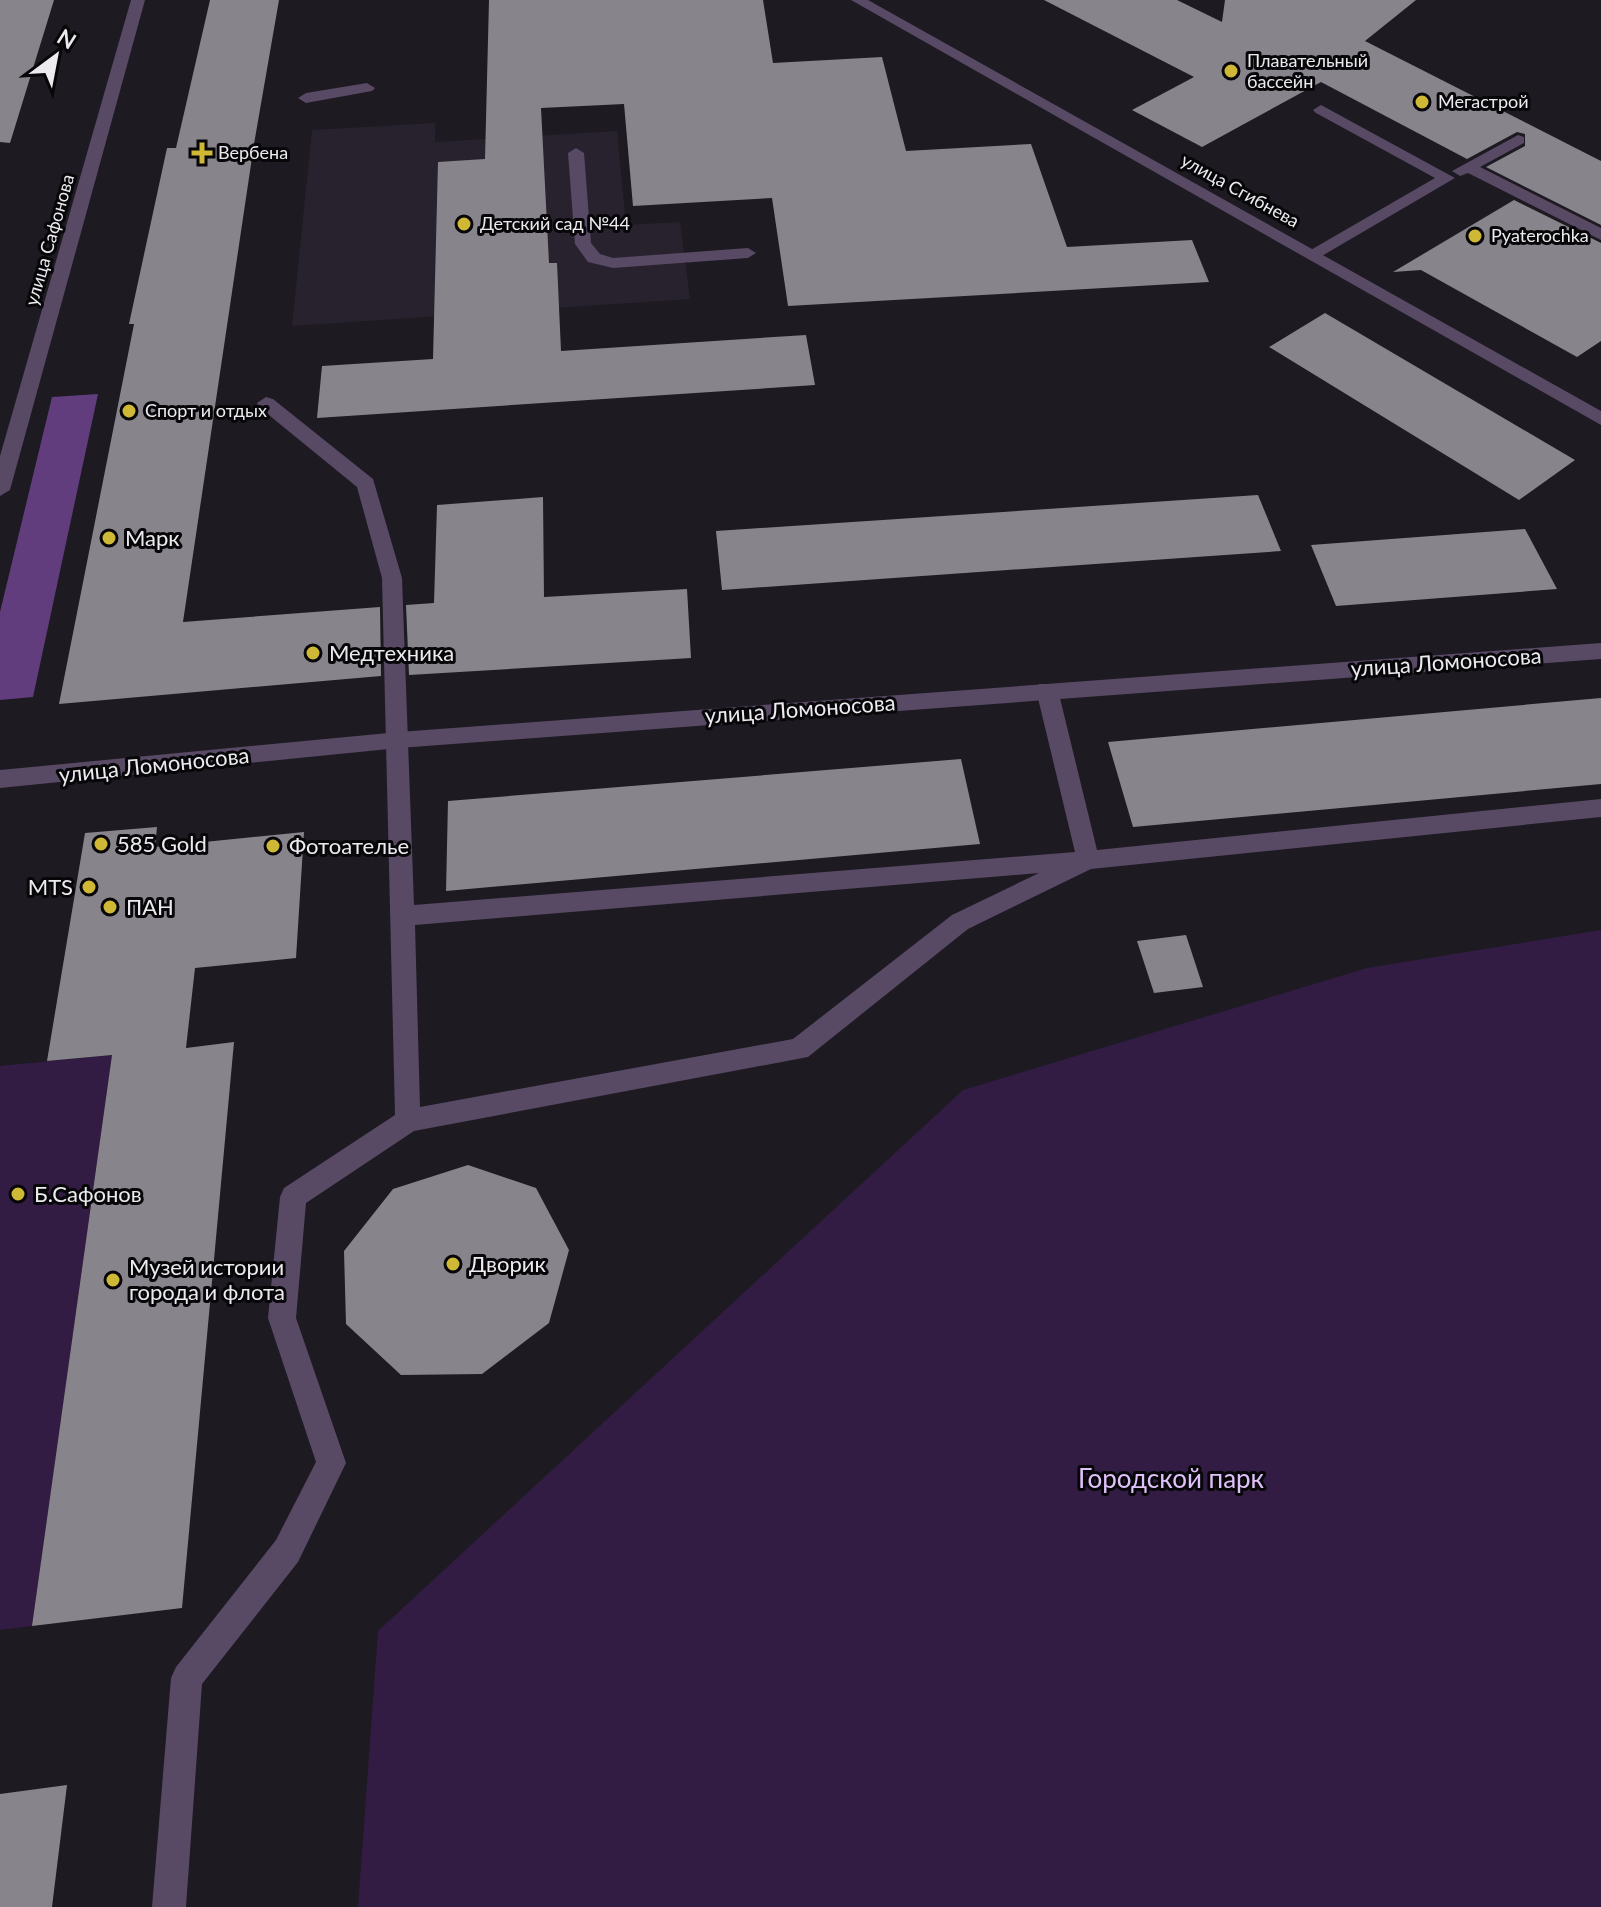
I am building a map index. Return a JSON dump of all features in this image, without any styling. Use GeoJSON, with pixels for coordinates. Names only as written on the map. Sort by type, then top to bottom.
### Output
{"type":"FeatureCollection","features":[{"type":"Feature","properties":{"kind":"street","name":"улица Сафонова"},"geometry":{"type":"LineString","coordinates":[[0,490],[138,0]]}},
{"type":"Feature","properties":{"kind":"street","name":"улица Сгибнева"},"geometry":{"type":"LineString","coordinates":[[858,0],[1601,419]]}},
{"type":"Feature","properties":{"kind":"street"},"geometry":{"type":"LineString","coordinates":[[306,98],[367,88]]}},
{"type":"Feature","properties":{"kind":"street"},"geometry":{"type":"LineString","coordinates":[[1321,110],[1447,178]]}},
{"type":"Feature","properties":{"kind":"street"},"geometry":{"type":"LineString","coordinates":[[1315,255],[1518,140]]}},
{"type":"Feature","properties":{"kind":"street"},"geometry":{"type":"LineString","coordinates":[[576,153],[583,244],[594,258],[613,263],[748,253]]}},
{"type":"Feature","properties":{"kind":"street"},"geometry":{"type":"LineString","coordinates":[[1468,167],[1601,235]]}},
{"type":"Feature","properties":{"kind":"street"},"geometry":{"type":"LineString","coordinates":[[266,403],[366,484],[392,578],[408,1121]]}},
{"type":"Feature","properties":{"kind":"street","name":"улица Ломоносова"},"geometry":{"type":"LineString","coordinates":[[0,779],[399,740],[1601,651]]}},
{"type":"Feature","properties":{"kind":"street"},"geometry":{"type":"LineString","coordinates":[[1047,690],[1088,860]]}},
{"type":"Feature","properties":{"kind":"street"},"geometry":{"type":"LineString","coordinates":[[403,916],[1088,860],[1601,808]]}},
{"type":"Feature","properties":{"kind":"street"},"geometry":{"type":"LineString","coordinates":[[169,1907],[187,1678],[287,1551],[331,1463],[282,1318],[293,1197],[408,1121],[799,1049],[960,922],[1088,860]]}},
{"type":"Feature","properties":{"kind":"shaded area","name":"Детский сад №44"},"geometry":{"type":"Polygon","coordinates":[[[435,123],[435,142],[617,131],[626,225],[680,222],[690,299],[292,326],[312,130],[435,123]]]}},
{"type":"Feature","properties":{"kind":"shaded area"},"geometry":{"type":"Polygon","coordinates":[[[98,394],[33,697],[0,700],[0,612],[52,397],[98,394]]]}},
{"type":"Feature","properties":{"kind":"green space","name":"Городской парк"},"geometry":{"type":"Polygon","coordinates":[[[1601,930],[1601,1907],[358,1907],[378,1631],[963,1090],[1367,968],[1601,930]]]}},
{"type":"Feature","properties":{"kind":"green space"},"geometry":{"type":"Polygon","coordinates":[[[112,1055],[32,1626],[0,1630],[0,1066],[112,1055]]]}},
{"type":"Feature","properties":{"kind":"building"},"geometry":{"type":"Polygon","coordinates":[[[0,0],[54,0],[10,143],[0,142],[0,0]]]}},
{"type":"Feature","properties":{"kind":"building"},"geometry":{"type":"Polygon","coordinates":[[[210,0],[279,0],[254,144],[183,622],[380,607],[381,676],[59,704],[134,324],[129,324],[167,148],[176,148],[210,0]]]}},
{"type":"Feature","properties":{"kind":"building"},"geometry":{"type":"Polygon","coordinates":[[[489,0],[763,0],[773,63],[882,57],[906,151],[1031,144],[1067,247],[1192,240],[1209,282],[788,306],[772,198],[633,206],[624,104],[541,108],[549,263],[557,263],[561,351],[806,335],[815,385],[317,418],[322,366],[433,359],[438,162],[485,159],[489,0]]]}},
{"type":"Feature","properties":{"kind":"building"},"geometry":{"type":"Polygon","coordinates":[[[1044,0],[1177,0],[1222,22],[1225,0],[1416,0],[1365,41],[1601,161],[1601,225],[1486,167],[1525,146],[1525,134],[1517,132],[1467,159],[1321,82],[1202,147],[1132,110],[1194,77],[1044,0]]]}},
{"type":"Feature","properties":{"kind":"building"},"geometry":{"type":"Polygon","coordinates":[[[1514,200],[1601,243],[1601,341],[1577,357],[1421,270],[1393,272],[1514,200]]]}},
{"type":"Feature","properties":{"kind":"building"},"geometry":{"type":"Polygon","coordinates":[[[1325,313],[1575,460],[1519,500],[1269,347],[1325,313]]]}},
{"type":"Feature","properties":{"kind":"building"},"geometry":{"type":"Polygon","coordinates":[[[1258,495],[1281,551],[722,590],[716,531],[1258,495]]]}},
{"type":"Feature","properties":{"kind":"building"},"geometry":{"type":"Polygon","coordinates":[[[543,497],[544,597],[687,589],[691,658],[409,675],[406,605],[434,603],[437,505],[543,497]]]}},
{"type":"Feature","properties":{"kind":"building"},"geometry":{"type":"Polygon","coordinates":[[[1525,529],[1557,589],[1336,606],[1311,545],[1525,529]]]}},
{"type":"Feature","properties":{"kind":"building"},"geometry":{"type":"Polygon","coordinates":[[[1601,698],[1601,784],[1133,827],[1108,742],[1601,698]]]}},
{"type":"Feature","properties":{"kind":"building"},"geometry":{"type":"Polygon","coordinates":[[[961,759],[980,844],[446,891],[448,801],[961,759]]]}},
{"type":"Feature","properties":{"kind":"building"},"geometry":{"type":"Polygon","coordinates":[[[157,827],[155,847],[304,832],[296,958],[195,968],[186,1048],[234,1042],[182,1608],[32,1626],[112,1055],[47,1061],[85,833],[157,827]]]}},
{"type":"Feature","properties":{"kind":"building"},"geometry":{"type":"Polygon","coordinates":[[[1186,935],[1203,987],[1154,993],[1137,941],[1186,935]]]}},
{"type":"Feature","properties":{"kind":"building"},"geometry":{"type":"Polygon","coordinates":[[[468,1165],[536,1188],[569,1250],[549,1323],[482,1374],[401,1375],[346,1324],[344,1251],[393,1189],[468,1165]]]}},
{"type":"Feature","properties":{"kind":"building"},"geometry":{"type":"Polygon","coordinates":[[[67,1785],[52,1907],[0,1907],[0,1794],[67,1785]]]}},
{"type":"Feature","properties":{"kind":"place","name":"Плавательный бассейн"},"geometry":{"type":"Point","coordinates":[1231,71]}},
{"type":"Feature","properties":{"kind":"place","name":"Мегастрой"},"geometry":{"type":"Point","coordinates":[1422,102]}},
{"type":"Feature","properties":{"kind":"place","name":"Вербена"},"geometry":{"type":"Point","coordinates":[202,153]}},
{"type":"Feature","properties":{"kind":"place","name":"Детский сад №44"},"geometry":{"type":"Point","coordinates":[464,224]}},
{"type":"Feature","properties":{"kind":"place","name":"Pyaterochka"},"geometry":{"type":"Point","coordinates":[1475,236]}},
{"type":"Feature","properties":{"kind":"place","name":"Спорт и отдых"},"geometry":{"type":"Point","coordinates":[129,411]}},
{"type":"Feature","properties":{"kind":"place","name":"Марк"},"geometry":{"type":"Point","coordinates":[109,538]}},
{"type":"Feature","properties":{"kind":"place","name":"Медтехника"},"geometry":{"type":"Point","coordinates":[313,653]}},
{"type":"Feature","properties":{"kind":"place","name":"585 Gold"},"geometry":{"type":"Point","coordinates":[101,844]}},
{"type":"Feature","properties":{"kind":"place","name":"Фотоателье"},"geometry":{"type":"Point","coordinates":[273,846]}},
{"type":"Feature","properties":{"kind":"place","name":"MTS"},"geometry":{"type":"Point","coordinates":[89,887]}},
{"type":"Feature","properties":{"kind":"place","name":"ПАН"},"geometry":{"type":"Point","coordinates":[110,907]}},
{"type":"Feature","properties":{"kind":"place","name":"Б.Сафонов"},"geometry":{"type":"Point","coordinates":[18,1194]}},
{"type":"Feature","properties":{"kind":"place","name":"Дворик"},"geometry":{"type":"Point","coordinates":[453,1264]}},
{"type":"Feature","properties":{"kind":"place","name":"Музей истории города и флота"},"geometry":{"type":"Point","coordinates":[113,1280]}}]}
